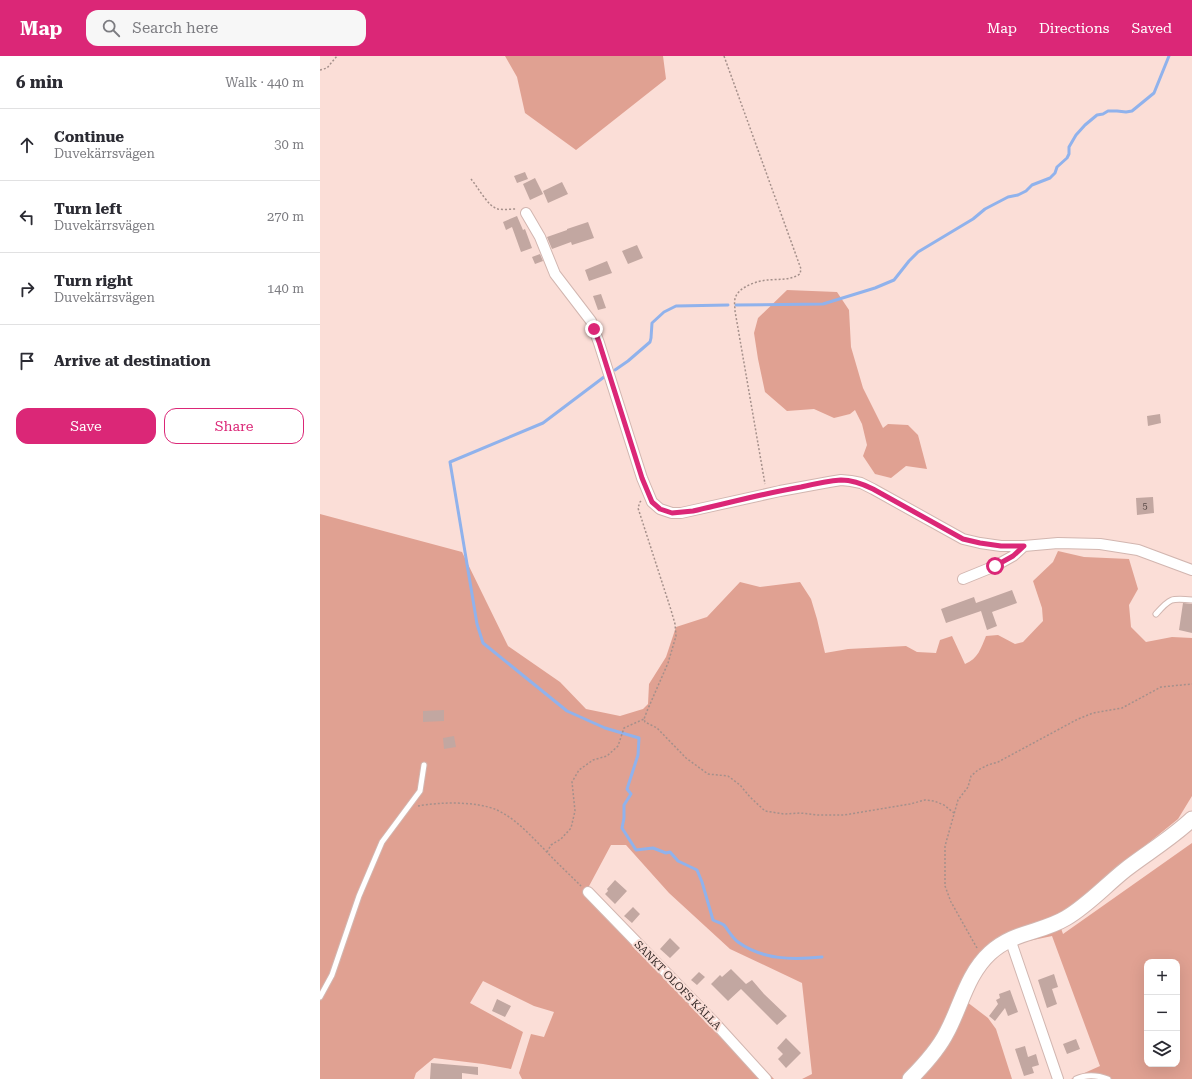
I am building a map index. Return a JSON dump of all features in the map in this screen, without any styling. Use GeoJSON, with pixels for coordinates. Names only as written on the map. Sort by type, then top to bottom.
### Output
{"type":"FeatureCollection","features":[{"type":"Feature","properties":{"kind":"street"},"geometry":{"type":"LineString","coordinates":[[526,213],[540,237],[555,274],[591,321],[642,478],[652,502],[660,509],[672,513],[681,513],[767,494],[841,480],[861,483],[963,539],[1001,546],[1024,546],[1058,542],[1100,544],[1138,550],[1192,570]]}},
{"type":"Feature","properties":{"kind":"street"},"geometry":{"type":"LineString","coordinates":[[963,579],[995,566],[1013,556],[1024,546]]}},
{"type":"Feature","properties":{"kind":"street"},"geometry":{"type":"LineString","coordinates":[[910,1079],[932,1055],[944,1038],[954,1019],[969,982],[984,959],[1010,939],[1055,924],[1071,915],[1092,899],[1121,873],[1181,829],[1192,819]]}},
{"type":"Feature","properties":{"kind":"street","name":"SANKT OLOFS KÄLLA"},"geometry":{"type":"LineString","coordinates":[[588,892],[766,1079]]}},
{"type":"Feature","properties":{"kind":"street"},"geometry":{"type":"LineString","coordinates":[[1010,939],[1058,1079]]}},
{"type":"Feature","properties":{"kind":"lane"},"geometry":{"type":"LineString","coordinates":[[1156,614],[1168,601],[1175,599],[1192,600]]}},
{"type":"Feature","properties":{"kind":"lane"},"geometry":{"type":"LineString","coordinates":[[320,997],[332,975],[359,896],[382,842],[420,792],[424,765]]}},
{"type":"Feature","properties":{"kind":"lane"},"geometry":{"type":"LineString","coordinates":[[1076,1079],[1090,1075],[1108,1079]]}},
{"type":"Feature","properties":{"kind":"path"},"geometry":{"type":"LineString","coordinates":[[320,70],[327,68],[337,56]]}},
{"type":"Feature","properties":{"kind":"path"},"geometry":{"type":"LineString","coordinates":[[724,56],[801,269],[800,274],[795,278],[767,280],[743,288],[738,292],[734,302],[759,457],[767,494]]}},
{"type":"Feature","properties":{"kind":"path"},"geometry":{"type":"LineString","coordinates":[[471,179],[488,203],[498,209],[518,209],[526,213]]}},
{"type":"Feature","properties":{"kind":"path"},"geometry":{"type":"LineString","coordinates":[[547,852],[551,845],[561,839],[571,828],[575,811],[572,782],[579,770],[593,760],[608,756],[618,746],[624,728],[644,719],[668,663],[676,636],[675,624],[671,610],[638,508],[642,500],[650,498]]}},
{"type":"Feature","properties":{"kind":"path"},"geometry":{"type":"LineString","coordinates":[[984,959],[978,952],[945,886],[945,846],[958,800],[968,787],[971,776],[978,770],[998,762],[1078,719],[1093,713],[1122,708],[1161,687],[1192,684]]}},
{"type":"Feature","properties":{"kind":"path"},"geometry":{"type":"LineString","coordinates":[[644,719],[645,722],[657,728],[686,758],[708,774],[728,776],[740,785],[764,811],[784,814],[800,813],[844,815],[910,804],[925,800],[939,803],[954,813]]}},
{"type":"Feature","properties":{"kind":"path"},"geometry":{"type":"LineString","coordinates":[[408,808],[430,804],[456,803],[486,806],[498,810],[521,826],[588,892]]}},
{"type":"Feature","properties":{"kind":"shaded area"},"geometry":{"type":"Polygon","coordinates":[[[505,56],[663,56],[666,79],[576,150],[525,113],[517,77],[505,56]]]}},
{"type":"Feature","properties":{"kind":"shaded area"},"geometry":{"type":"Polygon","coordinates":[[[787,290],[837,292],[849,310],[851,347],[863,388],[883,428],[888,424],[908,425],[918,435],[927,469],[906,466],[891,478],[875,474],[863,456],[867,445],[862,424],[855,410],[850,414],[834,418],[814,409],[787,411],[765,392],[754,333],[758,318],[787,290]]]}},
{"type":"Feature","properties":{"kind":"shaded area"},"geometry":{"type":"Polygon","coordinates":[[[320,514],[462,552],[508,646],[560,682],[586,709],[620,716],[643,709],[648,704],[649,684],[666,657],[676,627],[707,617],[740,582],[760,587],[800,582],[811,599],[825,653],[848,649],[906,646],[917,652],[936,653],[940,640],[952,636],[965,664],[976,656],[981,649],[986,636],[998,635],[1015,644],[1023,642],[1043,621],[1042,608],[1033,581],[1053,562],[1058,551],[1084,557],[1129,559],[1138,589],[1129,605],[1131,627],[1146,642],[1172,637],[1192,638],[1192,796],[1178,819],[1057,917],[1063,934],[1192,843],[1192,1079],[1071,1079],[1100,1066],[1052,936],[1019,943],[1004,950],[987,965],[977,979],[967,1002],[988,1018],[996,1029],[1012,1079],[802,1079],[812,1074],[802,983],[730,949],[669,893],[626,845],[611,845],[588,888],[774,1079],[522,1079],[519,1073],[531,1034],[544,1037],[554,1012],[534,1006],[483,981],[470,1003],[523,1032],[511,1069],[434,1058],[416,1073],[414,1079],[320,1079],[320,514]]]}},
{"type":"Feature","properties":{"kind":"building"},"geometry":{"type":"Polygon","coordinates":[[[525,172],[528,179],[517,183],[514,176],[525,172]]]}},
{"type":"Feature","properties":{"kind":"building"},"geometry":{"type":"Polygon","coordinates":[[[535,178],[543,194],[530,200],[523,184],[535,178]]]}},
{"type":"Feature","properties":{"kind":"building"},"geometry":{"type":"Polygon","coordinates":[[[562,182],[568,194],[548,203],[543,191],[562,182]]]}},
{"type":"Feature","properties":{"kind":"building"},"geometry":{"type":"Polygon","coordinates":[[[517,216],[523,230],[525,229],[532,248],[521,252],[512,227],[506,230],[503,222],[517,216]]]}},
{"type":"Feature","properties":{"kind":"building"},"geometry":{"type":"Polygon","coordinates":[[[588,222],[594,238],[572,245],[571,242],[552,249],[547,237],[588,222]]]}},
{"type":"Feature","properties":{"kind":"building"},"geometry":{"type":"Polygon","coordinates":[[[637,245],[643,258],[628,264],[622,251],[637,245]]]}},
{"type":"Feature","properties":{"kind":"building"},"geometry":{"type":"Polygon","coordinates":[[[540,254],[543,261],[535,264],[532,257],[540,254]]]}},
{"type":"Feature","properties":{"kind":"building"},"geometry":{"type":"Polygon","coordinates":[[[607,261],[612,273],[589,281],[585,270],[607,261]]]}},
{"type":"Feature","properties":{"kind":"building"},"geometry":{"type":"Polygon","coordinates":[[[601,294],[606,308],[598,310],[593,296],[601,294]]]}},
{"type":"Feature","properties":{"kind":"building"},"geometry":{"type":"Polygon","coordinates":[[[1160,414],[1161,423],[1148,426],[1147,416],[1160,414]]]}},
{"type":"Feature","properties":{"kind":"building"},"geometry":{"type":"Polygon","coordinates":[[[1153,497],[1154,513],[1137,515],[1136,498],[1153,497]]]}},
{"type":"Feature","properties":{"kind":"building"},"geometry":{"type":"Polygon","coordinates":[[[1012,590],[1017,603],[992,612],[997,626],[987,630],[981,611],[946,623],[941,609],[974,597],[976,603],[1012,590]]]}},
{"type":"Feature","properties":{"kind":"building"},"geometry":{"type":"Polygon","coordinates":[[[1183,603],[1192,604],[1192,633],[1179,630],[1183,603]]]}},
{"type":"Feature","properties":{"kind":"building"},"geometry":{"type":"Polygon","coordinates":[[[444,710],[444,721],[423,722],[423,711],[444,710]]]}},
{"type":"Feature","properties":{"kind":"building"},"geometry":{"type":"Polygon","coordinates":[[[454,736],[456,747],[444,749],[443,738],[454,736]]]}},
{"type":"Feature","properties":{"kind":"building"},"geometry":{"type":"Polygon","coordinates":[[[615,880],[627,891],[615,904],[605,894],[608,891],[607,889],[615,880]]]}},
{"type":"Feature","properties":{"kind":"building"},"geometry":{"type":"Polygon","coordinates":[[[633,907],[640,914],[632,923],[624,916],[633,907]]]}},
{"type":"Feature","properties":{"kind":"building"},"geometry":{"type":"Polygon","coordinates":[[[670,938],[680,948],[670,958],[660,949],[670,938]]]}},
{"type":"Feature","properties":{"kind":"building"},"geometry":{"type":"Polygon","coordinates":[[[731,969],[746,984],[752,980],[787,1016],[777,1025],[741,989],[728,1001],[711,984],[720,975],[722,977],[731,969]]]}},
{"type":"Feature","properties":{"kind":"building"},"geometry":{"type":"Polygon","coordinates":[[[699,972],[705,977],[697,985],[691,980],[699,972]]]}},
{"type":"Feature","properties":{"kind":"building"},"geometry":{"type":"Polygon","coordinates":[[[1054,974],[1058,987],[1052,989],[1057,1004],[1047,1008],[1038,980],[1054,974]]]}},
{"type":"Feature","properties":{"kind":"building"},"geometry":{"type":"Polygon","coordinates":[[[1010,990],[1018,1012],[1008,1016],[1005,1008],[995,1021],[989,1016],[998,1004],[996,1000],[1000,998],[999,994],[1010,990]]]}},
{"type":"Feature","properties":{"kind":"building"},"geometry":{"type":"Polygon","coordinates":[[[497,999],[511,1006],[505,1017],[492,1011],[497,999]]]}},
{"type":"Feature","properties":{"kind":"building"},"geometry":{"type":"Polygon","coordinates":[[[786,1038],[801,1053],[786,1068],[778,1059],[783,1054],[777,1048],[786,1038]]]}},
{"type":"Feature","properties":{"kind":"building"},"geometry":{"type":"Polygon","coordinates":[[[1076,1039],[1080,1049],[1067,1054],[1063,1044],[1076,1039]]]}},
{"type":"Feature","properties":{"kind":"building"},"geometry":{"type":"Polygon","coordinates":[[[1025,1046],[1028,1057],[1036,1054],[1039,1065],[1032,1067],[1034,1073],[1024,1076],[1015,1049],[1025,1046]]]}},
{"type":"Feature","properties":{"kind":"building"},"geometry":{"type":"Polygon","coordinates":[[[431,1063],[478,1067],[478,1075],[462,1073],[462,1079],[430,1079],[431,1063]]]}},
{"type":"Feature","properties":{"kind":"waterway"},"geometry":{"type":"LineString","coordinates":[[736,305],[823,304],[875,288],[894,280],[918,252],[973,219],[985,209],[1008,197],[1018,195],[1026,191],[1032,185],[1050,178],[1055,173],[1057,167],[1067,158],[1069,154],[1069,147],[1076,135],[1097,115],[1108,111],[1132,111],[1154,93],[1169,56]]}},
{"type":"Feature","properties":{"kind":"waterway"},"geometry":{"type":"LineString","coordinates":[[615,370],[650,342],[652,323],[664,312],[676,306],[728,305]]}},
{"type":"Feature","properties":{"kind":"waterway"},"geometry":{"type":"LineString","coordinates":[[604,377],[543,423],[450,462],[477,624],[483,643],[567,711],[605,728],[639,738],[638,755],[627,789],[631,794],[624,805],[622,828],[636,850],[653,848],[666,853],[670,852],[678,861],[697,870],[713,920],[724,925],[736,940],[748,948],[778,957],[822,957]]}},
{"type":"Feature","properties":{"kind":"route"},"geometry":{"type":"LineString","coordinates":[[594,329],[642,478],[652,502],[660,509],[672,513],[681,513],[780,491],[841,480],[851,481],[861,483],[873,489],[963,539],[1001,546],[1024,546],[1013,556],[995,566]]}}]}
